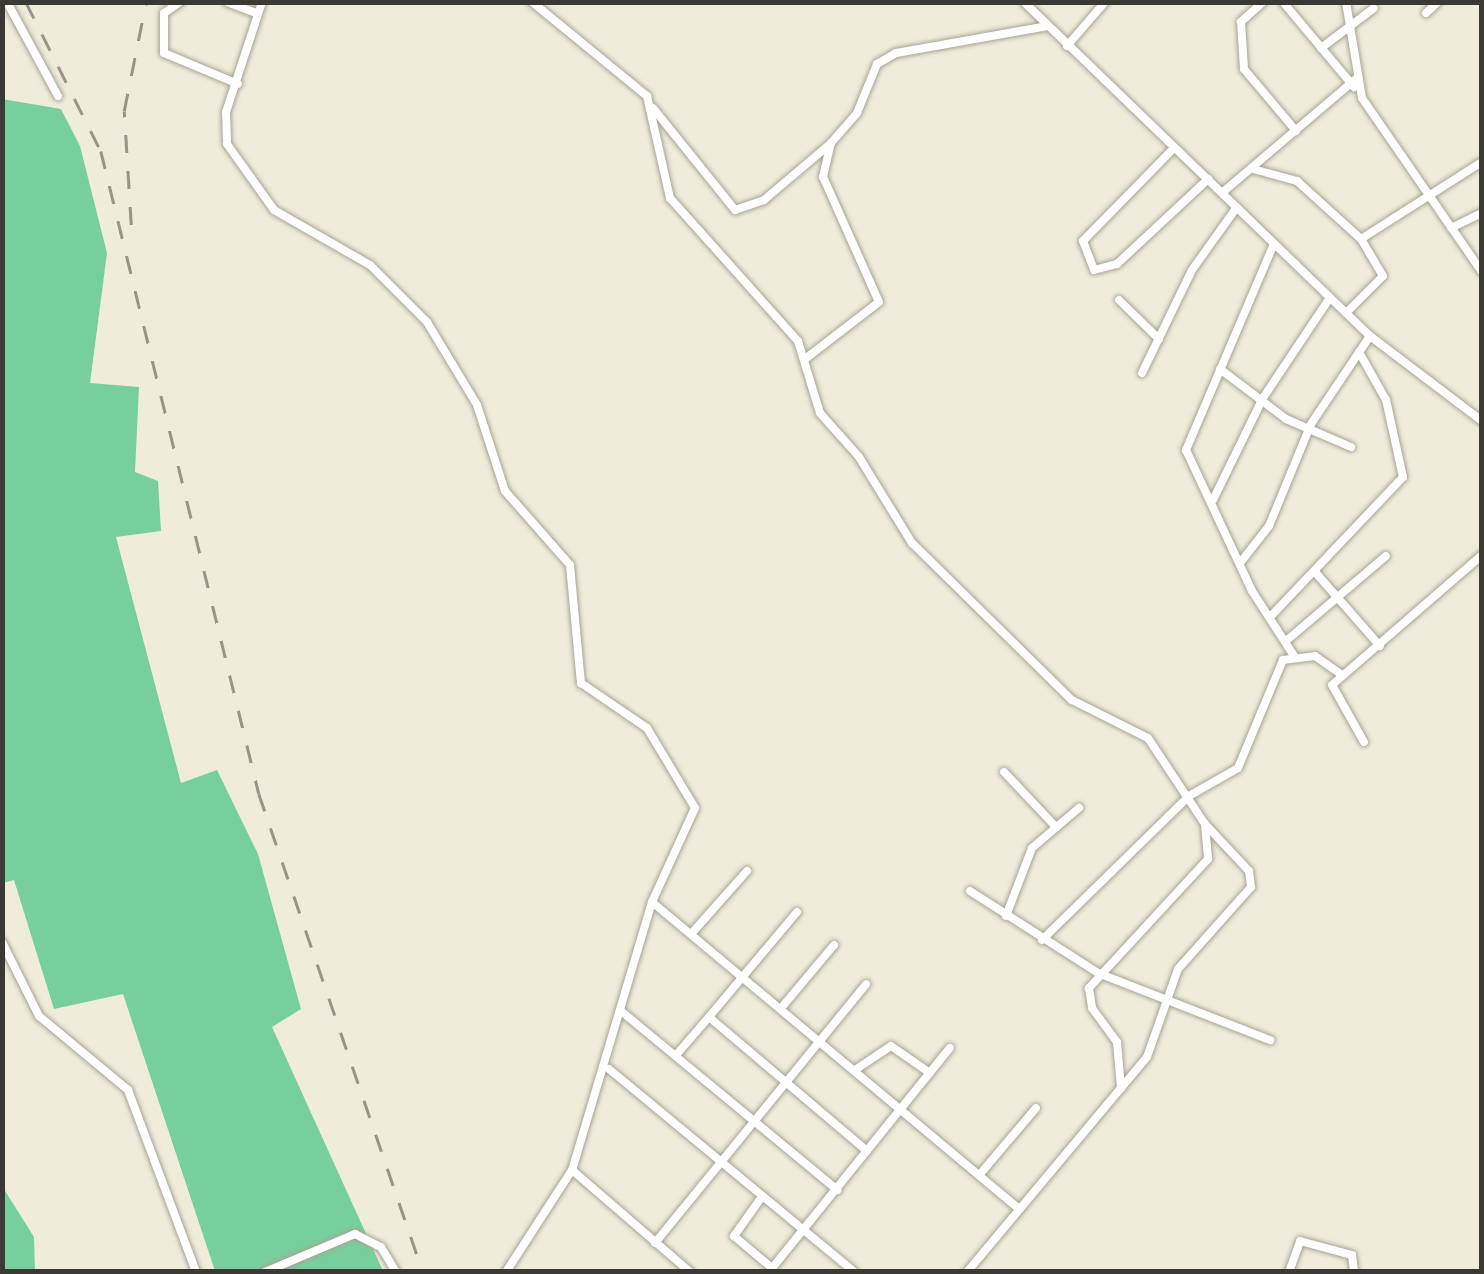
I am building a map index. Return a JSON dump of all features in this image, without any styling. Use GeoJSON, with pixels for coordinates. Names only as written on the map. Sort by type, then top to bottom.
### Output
{"type":"FeatureCollection","features":[{"type":"Feature","properties":{"kind":"street"},"geometry":{"type":"LineString","coordinates":[[7,2],[58,96]]}},
{"type":"Feature","properties":{"kind":"street"},"geometry":{"type":"LineString","coordinates":[[180,2],[164,13],[168,58],[238,84]]}},
{"type":"Feature","properties":{"kind":"street"},"geometry":{"type":"LineString","coordinates":[[227,2],[258,14]]}},
{"type":"Feature","properties":{"kind":"street"},"geometry":{"type":"LineString","coordinates":[[262,2],[223,128],[251,184],[283,218],[370,264],[426,322],[477,405],[504,491],[570,565],[586,693],[647,728],[682,775],[695,808],[690,830],[652,902],[621,1010],[610,1069],[572,1170],[506,1272]]}},
{"type":"Feature","properties":{"kind":"street"},"geometry":{"type":"LineString","coordinates":[[532,2],[653,108],[734,210],[764,200],[831,142],[886,55],[1047,26]]}},
{"type":"Feature","properties":{"kind":"street"},"geometry":{"type":"LineString","coordinates":[[1024,2],[1370,336],[1482,421]]}},
{"type":"Feature","properties":{"kind":"street"},"geometry":{"type":"LineString","coordinates":[[1067,46],[1105,2]]}},
{"type":"Feature","properties":{"kind":"street"},"geometry":{"type":"LineString","coordinates":[[1263,2],[1241,22],[1244,69],[1296,131]]}},
{"type":"Feature","properties":{"kind":"street"},"geometry":{"type":"LineString","coordinates":[[1282,2],[1354,81],[1482,272]]}},
{"type":"Feature","properties":{"kind":"street"},"geometry":{"type":"LineString","coordinates":[[1346,2],[1352,25],[1354,81]]}},
{"type":"Feature","properties":{"kind":"street"},"geometry":{"type":"LineString","coordinates":[[1426,13],[1438,2]]}},
{"type":"Feature","properties":{"kind":"street"},"geometry":{"type":"LineString","coordinates":[[1321,48],[1374,8]]}},
{"type":"Feature","properties":{"kind":"street"},"geometry":{"type":"LineString","coordinates":[[1222,192],[1354,81]]}},
{"type":"Feature","properties":{"kind":"street"},"geometry":{"type":"LineString","coordinates":[[653,108],[670,198],[777,311],[805,358],[820,413],[922,555],[1072,700],[1148,738],[1206,824],[1252,882],[1164,998],[1147,1057],[967,1272]]}},
{"type":"Feature","properties":{"kind":"street"},"geometry":{"type":"LineString","coordinates":[[805,358],[879,302],[870,265],[826,192],[831,142]]}},
{"type":"Feature","properties":{"kind":"street"},"geometry":{"type":"LineString","coordinates":[[1174,148],[1083,240],[1094,270],[1118,264],[1208,179]]}},
{"type":"Feature","properties":{"kind":"street"},"geometry":{"type":"LineString","coordinates":[[1361,239],[1482,162]]}},
{"type":"Feature","properties":{"kind":"street"},"geometry":{"type":"LineString","coordinates":[[1253,169],[1297,182],[1361,239],[1383,276],[1346,313]]}},
{"type":"Feature","properties":{"kind":"street"},"geometry":{"type":"LineString","coordinates":[[1142,373],[1237,207]]}},
{"type":"Feature","properties":{"kind":"street"},"geometry":{"type":"LineString","coordinates":[[1451,228],[1482,212]]}},
{"type":"Feature","properties":{"kind":"street"},"geometry":{"type":"LineString","coordinates":[[1274,246],[1186,450],[1214,500],[1240,563],[1294,656],[1342,675]]}},
{"type":"Feature","properties":{"kind":"street"},"geometry":{"type":"LineString","coordinates":[[1214,500],[1263,398],[1329,298]]}},
{"type":"Feature","properties":{"kind":"street"},"geometry":{"type":"LineString","coordinates":[[1118,300],[1159,339]]}},
{"type":"Feature","properties":{"kind":"street"},"geometry":{"type":"LineString","coordinates":[[1240,563],[1269,526],[1311,424],[1370,336]]}},
{"type":"Feature","properties":{"kind":"street"},"geometry":{"type":"LineString","coordinates":[[1272,615],[1394,493],[1404,469],[1386,400],[1359,352]]}},
{"type":"Feature","properties":{"kind":"street"},"geometry":{"type":"LineString","coordinates":[[1220,369],[1286,419],[1311,424],[1351,447]]}},
{"type":"Feature","properties":{"kind":"street"},"geometry":{"type":"LineString","coordinates":[[1364,742],[1332,696],[1342,675],[1482,555]]}},
{"type":"Feature","properties":{"kind":"street"},"geometry":{"type":"LineString","coordinates":[[1286,642],[1336,594],[1386,556]]}},
{"type":"Feature","properties":{"kind":"street"},"geometry":{"type":"LineString","coordinates":[[1316,573],[1380,646]]}},
{"type":"Feature","properties":{"kind":"street"},"geometry":{"type":"LineString","coordinates":[[1042,940],[1189,796],[1238,768],[1272,674],[1294,656]]}},
{"type":"Feature","properties":{"kind":"street"},"geometry":{"type":"LineString","coordinates":[[1004,772],[1056,826]]}},
{"type":"Feature","properties":{"kind":"street"},"geometry":{"type":"LineString","coordinates":[[1006,916],[1032,848],[1079,808]]}},
{"type":"Feature","properties":{"kind":"street"},"geometry":{"type":"LineString","coordinates":[[1121,1088],[1117,1042],[1089,998],[1098,973],[1208,859],[1206,824]]}},
{"type":"Feature","properties":{"kind":"street"},"geometry":{"type":"LineString","coordinates":[[692,933],[747,872]]}},
{"type":"Feature","properties":{"kind":"street"},"geometry":{"type":"LineString","coordinates":[[970,891],[1098,973],[1270,1040]]}},
{"type":"Feature","properties":{"kind":"street"},"geometry":{"type":"LineString","coordinates":[[652,902],[743,973],[817,1040],[1019,1208]]}},
{"type":"Feature","properties":{"kind":"street"},"geometry":{"type":"LineString","coordinates":[[677,1054],[798,912]]}},
{"type":"Feature","properties":{"kind":"street"},"geometry":{"type":"LineString","coordinates":[[2,942],[39,1016],[128,1090],[196,1272]]}},
{"type":"Feature","properties":{"kind":"street"},"geometry":{"type":"LineString","coordinates":[[782,1007],[834,945]]}},
{"type":"Feature","properties":{"kind":"street"},"geometry":{"type":"LineString","coordinates":[[655,1243],[866,984]]}},
{"type":"Feature","properties":{"kind":"street"},"geometry":{"type":"LineString","coordinates":[[621,1010],[837,1190]]}},
{"type":"Feature","properties":{"kind":"street"},"geometry":{"type":"LineString","coordinates":[[709,1017],[866,1151]]}},
{"type":"Feature","properties":{"kind":"street"},"geometry":{"type":"LineString","coordinates":[[855,1070],[891,1046],[930,1073]]}},
{"type":"Feature","properties":{"kind":"street"},"geometry":{"type":"LineString","coordinates":[[761,1198],[734,1236],[771,1270],[808,1230],[950,1048]]}},
{"type":"Feature","properties":{"kind":"street"},"geometry":{"type":"LineString","coordinates":[[610,1069],[854,1272]]}},
{"type":"Feature","properties":{"kind":"street"},"geometry":{"type":"LineString","coordinates":[[981,1173],[1036,1108]]}},
{"type":"Feature","properties":{"kind":"street"},"geometry":{"type":"LineString","coordinates":[[572,1170],[690,1272]]}},
{"type":"Feature","properties":{"kind":"street"},"geometry":{"type":"LineString","coordinates":[[265,1272],[355,1234],[381,1246],[396,1272]]}},
{"type":"Feature","properties":{"kind":"street"},"geometry":{"type":"LineString","coordinates":[[1289,1272],[1300,1241],[1352,1255],[1354,1272]]}},
{"type":"Feature","properties":{"kind":"street"},"geometry":{"type":"LineString","coordinates":[[836,1272],[844,1263]]}},
{"type":"Feature","properties":{"kind":"green space"},"geometry":{"type":"Polygon","coordinates":[[[2,99],[61,109],[80,146],[107,253],[90,383],[139,387],[135,472],[158,481],[161,531],[116,537],[181,783],[217,770],[258,854],[301,1009],[272,1027],[383,1271],[215,1271],[123,994],[54,1009],[14,880],[3,883],[2,99]]]}},
{"type":"Feature","properties":{"kind":"green space"},"geometry":{"type":"Polygon","coordinates":[[[2,1186],[34,1237],[35,1271],[3,1271],[2,1186]]]}},
{"type":"Feature","properties":{"kind":"railway"},"geometry":{"type":"LineString","coordinates":[[26,2],[101,151],[259,794],[423,1272]]}},
{"type":"Feature","properties":{"kind":"railway"},"geometry":{"type":"LineString","coordinates":[[131,225],[124,111],[146,2]]}}]}
